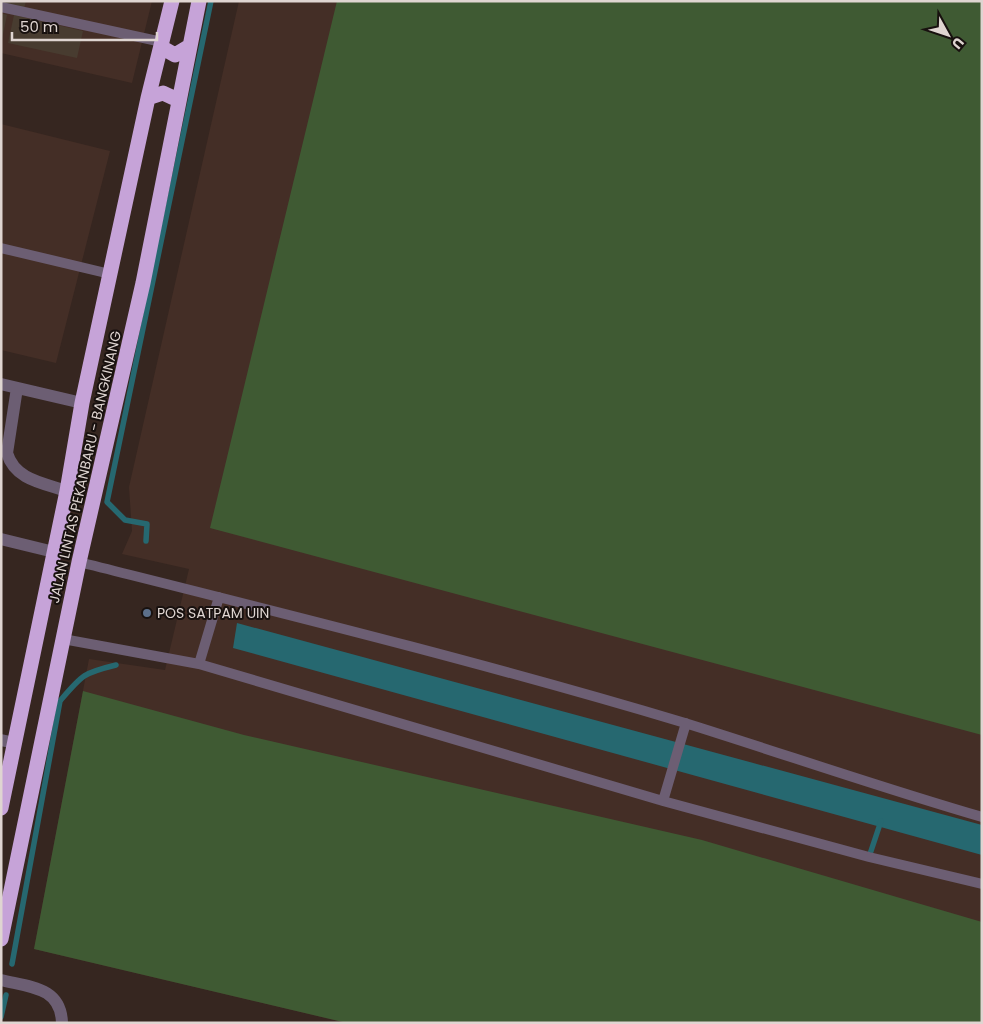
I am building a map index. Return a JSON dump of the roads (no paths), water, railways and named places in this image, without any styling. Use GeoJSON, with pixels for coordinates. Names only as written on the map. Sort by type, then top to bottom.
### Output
{"type":"FeatureCollection","features":[{"type":"Feature","properties":{"kind":"highway","name":"JALAN LINTAS PEKANBARU - BANGKINANG"},"geometry":{"type":"LineString","coordinates":[[1,808],[8,741],[54,552],[67,491],[82,403],[148,98],[172,1]]}},
{"type":"Feature","properties":{"kind":"highway","name":"JALAN LINTAS PEKANBARU - BANGKINANG"},"geometry":{"type":"LineString","coordinates":[[1,939],[79,562],[140,300],[199,1]]}},
{"type":"Feature","properties":{"kind":"highway"},"geometry":{"type":"LineString","coordinates":[[161,45],[169,54],[175,55],[190,46]]}},
{"type":"Feature","properties":{"kind":"highway"},"geometry":{"type":"LineString","coordinates":[[148,98],[163,93],[178,100]]}},
{"type":"Feature","properties":{"kind":"street"},"geometry":{"type":"LineString","coordinates":[[1,384],[82,403]]}},
{"type":"Feature","properties":{"kind":"street"},"geometry":{"type":"LineString","coordinates":[[17,388],[7,453],[10,463],[18,473],[29,479],[67,491]]}},
{"type":"Feature","properties":{"kind":"street"},"geometry":{"type":"LineString","coordinates":[[1,539],[54,552]]}},
{"type":"Feature","properties":{"kind":"street"},"geometry":{"type":"LineString","coordinates":[[1,980],[44,990],[62,1008],[62,1023]]}},
{"type":"Feature","properties":{"kind":"lane"},"geometry":{"type":"LineString","coordinates":[[28,12],[30,1]]}},
{"type":"Feature","properties":{"kind":"lane"},"geometry":{"type":"LineString","coordinates":[[1,7],[161,45]]}},
{"type":"Feature","properties":{"kind":"lane"},"geometry":{"type":"LineString","coordinates":[[1,248],[110,274]]}},
{"type":"Feature","properties":{"kind":"lane"},"geometry":{"type":"LineString","coordinates":[[79,562],[473,663],[686,724],[890,790],[982,817]]}},
{"type":"Feature","properties":{"kind":"lane"},"geometry":{"type":"LineString","coordinates":[[199,664],[212,615],[219,598]]}},
{"type":"Feature","properties":{"kind":"lane"},"geometry":{"type":"LineString","coordinates":[[63,638],[199,664],[663,801],[869,857],[982,884]]}},
{"type":"Feature","properties":{"kind":"lane"},"geometry":{"type":"LineString","coordinates":[[663,801],[686,724]]}},
{"type":"Feature","properties":{"kind":"water"},"geometry":{"type":"Polygon","coordinates":[[[237,623],[982,825],[982,855],[233,648],[237,623]]]}},
{"type":"Feature","properties":{"kind":"waterway"},"geometry":{"type":"LineString","coordinates":[[146,541],[147,524],[125,520],[107,502],[211,1]]}},
{"type":"Feature","properties":{"kind":"waterway"},"geometry":{"type":"LineString","coordinates":[[12,964],[60,701],[84,676],[96,670],[116,665]]}},
{"type":"Feature","properties":{"kind":"waterway"},"geometry":{"type":"LineString","coordinates":[[869,857],[881,821]]}},
{"type":"Feature","properties":{"kind":"waterway"},"geometry":{"type":"LineString","coordinates":[[1,1017],[6,995]]}},
{"type":"Feature","properties":{"kind":"place","name":"POS SATPAM UIN"},"geometry":{"type":"Point","coordinates":[147,613]}}]}
